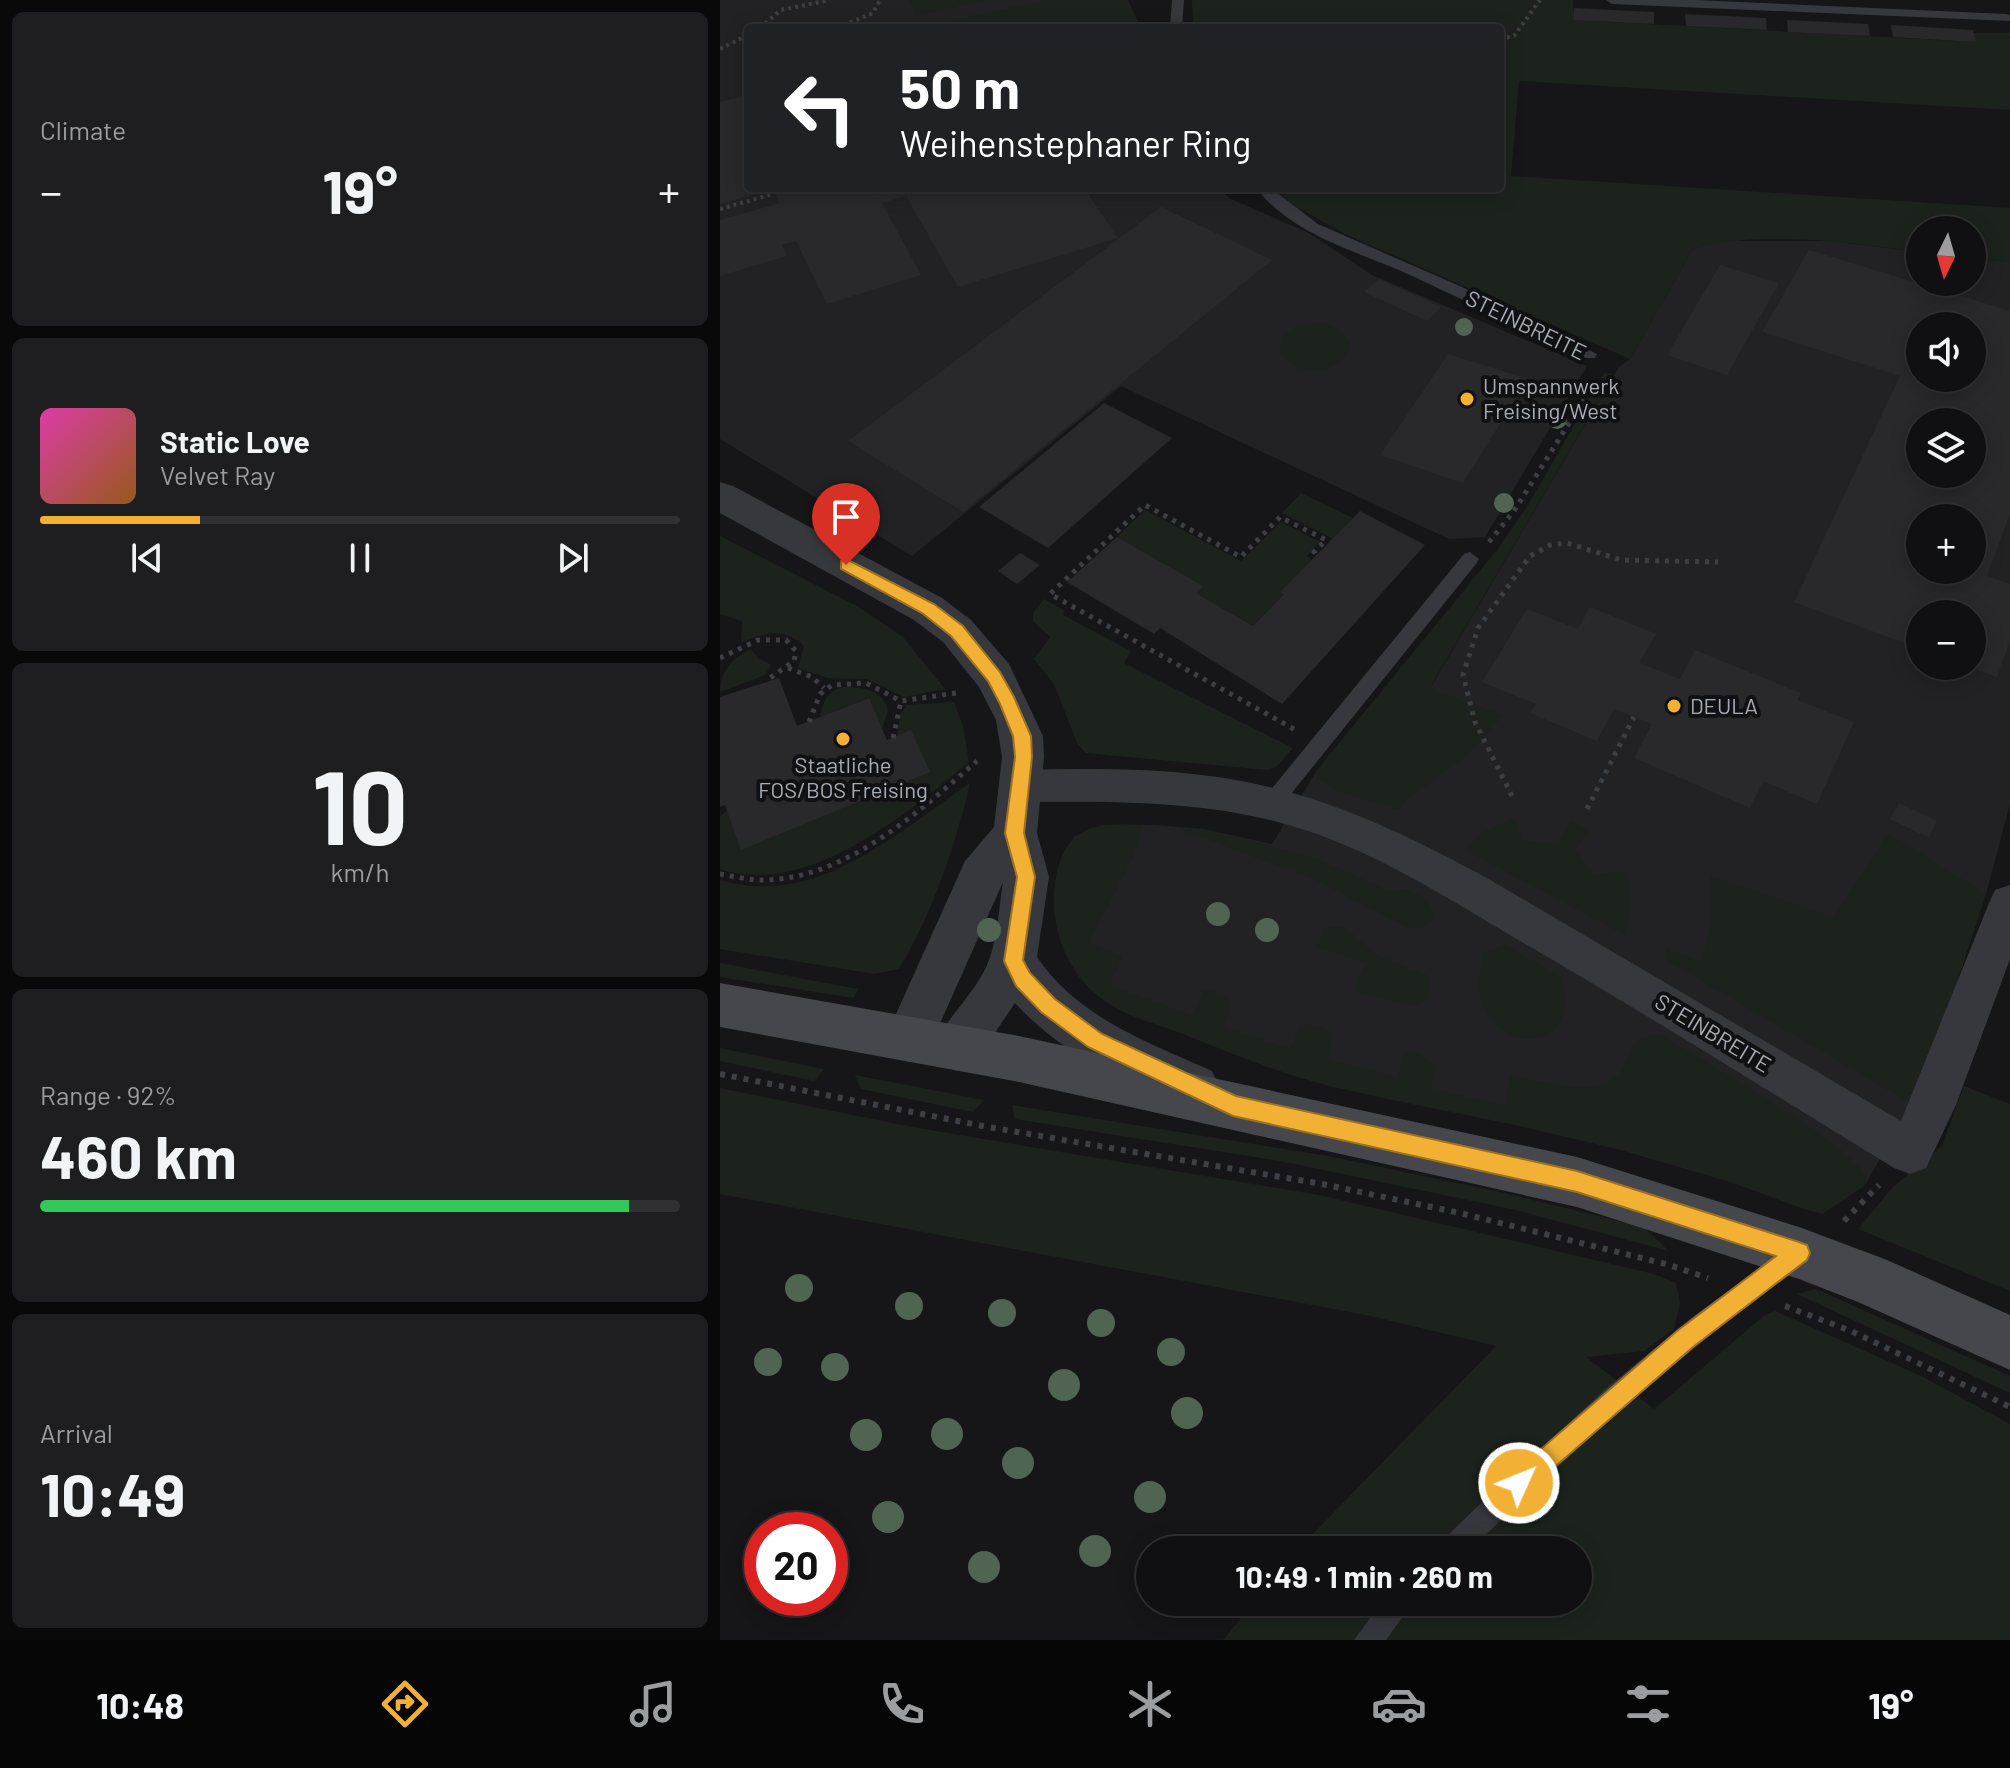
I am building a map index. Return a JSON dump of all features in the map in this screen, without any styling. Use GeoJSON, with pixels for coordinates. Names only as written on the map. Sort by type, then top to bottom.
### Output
{"type":"FeatureCollection","features":[{"type":"Feature","properties":{"kind":"main road"},"geometry":{"type":"LineString","coordinates":[[720,1005],[957,1048],[1233,1106],[1577,1182],[1816,1243],[1868,1279],[2010,1343]]}},
{"type":"Feature","properties":{"kind":"street"},"geometry":{"type":"LineString","coordinates":[[720,496],[928,609],[957,631],[994,676],[1017,720],[1022,736],[1021,786],[1015,833],[1026,877],[1013,961],[988,1007],[957,1048]]}},
{"type":"Feature","properties":{"kind":"street","name":"STEINBREITE"},"geometry":{"type":"LineString","coordinates":[[1021,786],[1124,785],[1221,794],[1271,804],[1340,827],[1470,890],[1617,974],[1910,1152]]}},
{"type":"Feature","properties":{"kind":"street"},"geometry":{"type":"LineString","coordinates":[[909,1039],[949,954],[981,875],[1015,833]]}},
{"type":"Feature","properties":{"kind":"street"},"geometry":{"type":"LineString","coordinates":[[1910,1152],[1933,1105],[2010,903]]}},
{"type":"Feature","properties":{"kind":"street"},"geometry":{"type":"LineString","coordinates":[[1013,961],[1023,979],[1048,1005],[1095,1040],[1233,1106]]}},
{"type":"Feature","properties":{"kind":"lane"},"geometry":{"type":"LineString","coordinates":[[1176,24],[1178,0]]}},
{"type":"Feature","properties":{"kind":"lane"},"geometry":{"type":"LineString","coordinates":[[1612,0],[1913,7],[2008,19]]}},
{"type":"Feature","properties":{"kind":"lane"},"geometry":{"type":"LineString","coordinates":[[1985,0],[2008,19]]}},
{"type":"Feature","properties":{"kind":"lane","name":"STEINBREITE"},"geometry":{"type":"LineString","coordinates":[[1266,192],[1274,201],[1314,228],[1412,270],[1589,354]]}},
{"type":"Feature","properties":{"kind":"lane"},"geometry":{"type":"LineString","coordinates":[[1271,804],[1470,559]]}},
{"type":"Feature","properties":{"kind":"lane"},"geometry":{"type":"LineString","coordinates":[[1465,1536],[1542,1461],[1745,1291],[1816,1243]]}},
{"type":"Feature","properties":{"kind":"lane"},"geometry":{"type":"LineString","coordinates":[[1368,1640],[1388,1616]]}},
{"type":"Feature","properties":{"kind":"path"},"geometry":{"type":"LineString","coordinates":[[765,24],[781,10],[830,0]]}},
{"type":"Feature","properties":{"kind":"path"},"geometry":{"type":"LineString","coordinates":[[847,24],[873,13],[880,0]]}},
{"type":"Feature","properties":{"kind":"path"},"geometry":{"type":"LineString","coordinates":[[1504,38],[1514,36],[1540,0]]}},
{"type":"Feature","properties":{"kind":"path"},"geometry":{"type":"LineString","coordinates":[[720,49],[744,37]]}},
{"type":"Feature","properties":{"kind":"path"},"geometry":{"type":"LineString","coordinates":[[733,42],[744,42]]}},
{"type":"Feature","properties":{"kind":"path"},"geometry":{"type":"LineString","coordinates":[[720,209],[773,194]]}},
{"type":"Feature","properties":{"kind":"path","name":"STEINBREITE"},"geometry":{"type":"LineString","coordinates":[[1470,559],[1514,511],[1593,386],[1598,364],[1589,354]]}},
{"type":"Feature","properties":{"kind":"path"},"geometry":{"type":"LineString","coordinates":[[1280,517],[1241,557],[1145,505],[1050,594],[1320,743]]}},
{"type":"Feature","properties":{"kind":"path"},"geometry":{"type":"LineString","coordinates":[[1267,516],[1280,517],[1326,540],[1314,552],[1317,554]]}},
{"type":"Feature","properties":{"kind":"path"},"geometry":{"type":"LineString","coordinates":[[1512,796],[1475,722],[1463,675],[1478,628],[1530,556],[1550,545],[1567,543],[1621,560],[1718,562]]}},
{"type":"Feature","properties":{"kind":"path"},"geometry":{"type":"LineString","coordinates":[[720,658],[758,640],[786,640],[796,651],[794,661],[770,678]]}},
{"type":"Feature","properties":{"kind":"path"},"geometry":{"type":"LineString","coordinates":[[788,668],[812,677],[824,689]]}},
{"type":"Feature","properties":{"kind":"path"},"geometry":{"type":"LineString","coordinates":[[809,722],[824,689],[842,683],[866,683],[901,701],[957,692]]}},
{"type":"Feature","properties":{"kind":"path"},"geometry":{"type":"LineString","coordinates":[[893,738],[901,701]]}},
{"type":"Feature","properties":{"kind":"path"},"geometry":{"type":"LineString","coordinates":[[1587,809],[1634,717]]}},
{"type":"Feature","properties":{"kind":"path"},"geometry":{"type":"LineString","coordinates":[[720,874],[769,879],[810,872],[848,858],[897,826],[977,761]]}},
{"type":"Feature","properties":{"kind":"path"},"geometry":{"type":"LineString","coordinates":[[720,1074],[988,1127],[1322,1184],[1460,1213],[1666,1264],[1851,1331],[2010,1407]]}},
{"type":"Feature","properties":{"kind":"path"},"geometry":{"type":"LineString","coordinates":[[1816,1243],[1910,1152]]}},
{"type":"Feature","properties":{"kind":"shaded area"},"geometry":{"type":"Polygon","coordinates":[[[720,0],[1103,0],[1112,24],[744,24],[744,192],[1223,192],[1231,199],[1309,233],[1372,275],[1587,366],[1485,537],[1449,539],[1121,386],[912,556],[720,439],[720,0]]]}},
{"type":"Feature","properties":{"kind":"shaded area"},"geometry":{"type":"Polygon","coordinates":[[[908,0],[986,0],[917,16],[908,0]]]}},
{"type":"Feature","properties":{"kind":"shaded area"},"geometry":{"type":"Polygon","coordinates":[[[1047,0],[1128,0],[1139,24],[934,24],[1047,0]]]}},
{"type":"Feature","properties":{"kind":"shaded area"},"geometry":{"type":"Polygon","coordinates":[[[1192,0],[1573,0],[1574,20],[1975,42],[1974,33],[2010,33],[2010,110],[1519,81],[1511,176],[2010,208],[2010,262],[1986,259],[1986,216],[1906,216],[1906,250],[1776,239],[1720,243],[1693,249],[1630,359],[1345,234],[1295,206],[1278,192],[1504,192],[1504,24],[1193,24],[1192,0]]]}},
{"type":"Feature","properties":{"kind":"shaded area"},"geometry":{"type":"Polygon","coordinates":[[[1720,241],[1831,241],[1906,250],[1906,296],[1986,296],[1986,259],[2010,262],[2010,804],[1986,894],[1923,1084],[1865,1185],[1822,1214],[1734,1183],[1621,1150],[1453,1110],[1329,1086],[1137,1016],[1105,1001],[1079,977],[1061,942],[1055,908],[1059,864],[1074,837],[1104,825],[1156,825],[1203,829],[1272,844],[1317,770],[1432,685],[1619,367],[1630,359],[1693,249],[1720,241]]]}},
{"type":"Feature","properties":{"kind":"shaded area"},"geometry":{"type":"Polygon","coordinates":[[[1322,323],[1341,332],[1349,342],[1347,353],[1338,363],[1324,369],[1308,370],[1292,365],[1279,352],[1282,336],[1300,324],[1322,323]]]}},
{"type":"Feature","properties":{"kind":"shaded area"},"geometry":{"type":"Polygon","coordinates":[[[1604,373],[1614,375],[1432,684],[1439,692],[1503,715],[1462,760],[1411,796],[1399,810],[1338,791],[1317,778],[1317,770],[1497,550],[1527,507],[1604,373]]]}},
{"type":"Feature","properties":{"kind":"shaded area"},"geometry":{"type":"Polygon","coordinates":[[[1301,493],[1353,518],[1333,539],[1282,513],[1301,493]]]}},
{"type":"Feature","properties":{"kind":"shaded area"},"geometry":{"type":"Polygon","coordinates":[[[1145,510],[1241,561],[1281,522],[1320,542],[1307,556],[1312,560],[1280,592],[1284,594],[1253,626],[1196,593],[1202,586],[1117,537],[1145,510]]]}},
{"type":"Feature","properties":{"kind":"shaded area"},"geometry":{"type":"Polygon","coordinates":[[[720,536],[857,606],[903,637],[945,689],[904,697],[867,679],[827,678],[798,668],[804,646],[782,634],[765,634],[741,643],[742,621],[720,614],[720,536]]]}},
{"type":"Feature","properties":{"kind":"shaded area"},"geometry":{"type":"Polygon","coordinates":[[[1044,599],[1064,610],[1063,615],[1131,651],[1124,663],[1293,748],[1276,767],[1267,770],[1086,753],[1077,743],[1054,684],[1034,659],[1050,637],[1033,621],[1033,613],[1044,599]]]}},
{"type":"Feature","properties":{"kind":"shaded area"},"geometry":{"type":"Polygon","coordinates":[[[751,649],[758,658],[771,665],[765,675],[720,692],[722,678],[729,666],[751,649]]]}},
{"type":"Feature","properties":{"kind":"shaded area"},"geometry":{"type":"Polygon","coordinates":[[[844,687],[865,689],[882,698],[888,711],[882,729],[868,698],[820,717],[827,698],[833,691],[844,687]]]}},
{"type":"Feature","properties":{"kind":"shaded area"},"geometry":{"type":"Polygon","coordinates":[[[954,702],[963,726],[969,762],[916,805],[854,846],[821,862],[787,872],[753,875],[720,869],[720,817],[727,810],[897,736],[900,715],[907,705],[954,702]]]}},
{"type":"Feature","properties":{"kind":"shaded area"},"geometry":{"type":"Polygon","coordinates":[[[970,783],[942,879],[899,969],[874,974],[720,949],[720,880],[756,886],[790,884],[823,875],[885,843],[970,783]]]}},
{"type":"Feature","properties":{"kind":"shaded area"},"geometry":{"type":"Polygon","coordinates":[[[1515,818],[1523,841],[1558,844],[1571,821],[1590,831],[1574,850],[1595,875],[1626,871],[1631,903],[1625,935],[1465,850],[1481,833],[1515,818]]]}},
{"type":"Feature","properties":{"kind":"shaded area"},"geometry":{"type":"Polygon","coordinates":[[[1126,824],[1143,828],[1134,855],[1089,943],[1123,956],[1109,985],[1192,1015],[1204,990],[1221,993],[1229,1000],[1230,1011],[1224,1027],[1290,1049],[1301,1024],[1318,1026],[1332,1034],[1328,1060],[1397,1077],[1405,1052],[1419,1053],[1436,1065],[1431,1088],[1504,1106],[1511,1075],[1564,1086],[1604,1084],[1621,1071],[1639,1040],[1660,1034],[1806,1124],[1855,1164],[1866,1179],[1865,1185],[1822,1214],[1700,1172],[1627,1151],[1312,1081],[1123,1012],[1092,991],[1071,965],[1058,934],[1055,917],[1055,884],[1064,852],[1075,838],[1104,825],[1126,824]]]}},
{"type":"Feature","properties":{"kind":"shaded area"},"geometry":{"type":"Polygon","coordinates":[[[1203,829],[1314,857],[1389,891],[1412,891],[1427,900],[1434,914],[1431,921],[1420,928],[1408,928],[1314,879],[1182,830],[1203,829]]]}},
{"type":"Feature","properties":{"kind":"shaded area"},"geometry":{"type":"Polygon","coordinates":[[[1888,833],[1986,894],[1923,1084],[1912,1104],[1666,960],[1666,948],[1701,962],[1711,925],[1710,876],[1833,917],[1888,833]]]}},
{"type":"Feature","properties":{"kind":"shaded area"},"geometry":{"type":"Polygon","coordinates":[[[1325,928],[1347,928],[1376,955],[1427,975],[1430,981],[1428,998],[1416,1006],[1357,992],[1356,986],[1365,963],[1317,947],[1325,928]]]}},
{"type":"Feature","properties":{"kind":"shaded area"},"geometry":{"type":"Polygon","coordinates":[[[1504,944],[1561,977],[1565,1007],[1557,1027],[1541,1037],[1521,1038],[1502,1030],[1486,1012],[1479,987],[1484,953],[1504,944]]]}},
{"type":"Feature","properties":{"kind":"shaded area"},"geometry":{"type":"Polygon","coordinates":[[[720,963],[858,989],[854,998],[720,977],[720,963]]]}},
{"type":"Feature","properties":{"kind":"shaded area"},"geometry":{"type":"Polygon","coordinates":[[[720,1048],[824,1069],[814,1081],[720,1061],[720,1048]]]}},
{"type":"Feature","properties":{"kind":"shaded area"},"geometry":{"type":"Polygon","coordinates":[[[855,1075],[984,1100],[973,1112],[861,1089],[855,1075]]]}},
{"type":"Feature","properties":{"kind":"shaded area"},"geometry":{"type":"Polygon","coordinates":[[[1964,1086],[2010,1104],[2010,1291],[1858,1229],[1892,1188],[1942,1146],[1964,1086]]]}},
{"type":"Feature","properties":{"kind":"shaded area"},"geometry":{"type":"Polygon","coordinates":[[[720,1088],[912,1127],[1319,1195],[1654,1274],[1676,1283],[1680,1303],[1674,1329],[1644,1351],[1586,1357],[1654,1409],[1765,1315],[1775,1311],[1921,1376],[2010,1424],[2010,1640],[1223,1640],[1243,1616],[1592,1616],[1592,1536],[1311,1536],[1496,1346],[1366,1315],[720,1194],[720,1088]]]}},
{"type":"Feature","properties":{"kind":"shaded area"},"geometry":{"type":"Polygon","coordinates":[[[1012,1105],[1328,1156],[1500,1192],[1643,1227],[1669,1251],[1516,1210],[1280,1161],[1015,1119],[1012,1105]]]}},
{"type":"Feature","properties":{"kind":"shaded area"},"geometry":{"type":"Polygon","coordinates":[[[1816,1289],[2010,1376],[2010,1393],[1797,1294],[1816,1289]]]}},
{"type":"Feature","properties":{"kind":"building"},"geometry":{"type":"Polygon","coordinates":[[[1574,8],[1654,12],[1654,24],[1573,20],[1574,8]]]}},
{"type":"Feature","properties":{"kind":"building"},"geometry":{"type":"Polygon","coordinates":[[[1685,14],[1766,18],[1767,30],[1686,26],[1685,14]]]}},
{"type":"Feature","properties":{"kind":"building"},"geometry":{"type":"Polygon","coordinates":[[[1787,20],[1868,24],[1870,36],[1788,32],[1787,20]]]}},
{"type":"Feature","properties":{"kind":"building"},"geometry":{"type":"Polygon","coordinates":[[[1891,25],[1973,30],[1976,42],[1893,37],[1891,25]]]}},
{"type":"Feature","properties":{"kind":"building"},"geometry":{"type":"Polygon","coordinates":[[[744,96],[744,192],[762,192],[720,204],[720,102],[744,96]]]}},
{"type":"Feature","properties":{"kind":"building"},"geometry":{"type":"Polygon","coordinates":[[[774,192],[875,192],[876,195],[886,192],[1087,192],[1118,238],[958,287],[906,196],[882,203],[921,275],[827,304],[796,241],[782,245],[787,256],[720,276],[720,220],[780,203],[774,192]]]}},
{"type":"Feature","properties":{"kind":"building"},"geometry":{"type":"Polygon","coordinates":[[[1161,207],[1272,260],[963,512],[848,441],[1161,207]]]}},
{"type":"Feature","properties":{"kind":"building"},"geometry":{"type":"Polygon","coordinates":[[[1809,250],[1906,279],[1906,296],[1961,296],[2010,311],[2010,514],[1987,576],[2010,584],[2010,640],[1997,677],[1986,673],[1986,600],[1906,600],[1906,644],[1794,602],[1900,376],[1762,332],[1809,250]]]}},
{"type":"Feature","properties":{"kind":"building"},"geometry":{"type":"Polygon","coordinates":[[[1720,265],[1779,283],[1727,375],[1667,355],[1720,265]]]}},
{"type":"Feature","properties":{"kind":"building"},"geometry":{"type":"Polygon","coordinates":[[[1379,279],[1441,307],[1427,321],[1364,292],[1379,279]]]}},
{"type":"Feature","properties":{"kind":"building","name":"Umspannwerk Freising/West"},"geometry":{"type":"Polygon","coordinates":[[[1448,354],[1528,379],[1463,483],[1380,455],[1448,354]]]}},
{"type":"Feature","properties":{"kind":"building"},"geometry":{"type":"Polygon","coordinates":[[[1104,403],[1172,438],[1048,548],[979,507],[1104,403]]]}},
{"type":"Feature","properties":{"kind":"building"},"geometry":{"type":"Polygon","coordinates":[[[1360,511],[1425,545],[1282,704],[1160,628],[1154,634],[1067,582],[1117,537],[1203,586],[1196,593],[1253,626],[1284,594],[1280,592],[1360,511]]]}},
{"type":"Feature","properties":{"kind":"building"},"geometry":{"type":"Polygon","coordinates":[[[1020,553],[1040,565],[1017,584],[998,571],[1020,553]]]}},
{"type":"Feature","properties":{"kind":"building","name":"DEULA"},"geometry":{"type":"Polygon","coordinates":[[[1590,607],[1656,634],[1639,663],[1680,679],[1695,650],[1801,693],[1798,700],[1854,722],[1817,804],[1763,781],[1750,808],[1634,758],[1652,724],[1614,709],[1597,741],[1530,713],[1536,704],[1482,682],[1527,609],[1578,629],[1590,607]]]}},
{"type":"Feature","properties":{"kind":"building"},"geometry":{"type":"Polygon","coordinates":[[[779,678],[797,726],[869,698],[887,740],[911,730],[930,772],[741,850],[725,805],[720,807],[720,697],[779,678]]]}},
{"type":"Feature","properties":{"kind":"building"},"geometry":{"type":"Polygon","coordinates":[[[1899,803],[1937,821],[1929,838],[1890,819],[1899,803]]]}},
{"type":"Feature","properties":{"kind":"place","name":"Umspannwerk Freising/West"},"geometry":{"type":"Point","coordinates":[1467,399]}},
{"type":"Feature","properties":{"kind":"place","name":"DEULA"},"geometry":{"type":"Point","coordinates":[1674,706]}},
{"type":"Feature","properties":{"kind":"place","name":"Staatliche FOS/BOS Freising"},"geometry":{"type":"Point","coordinates":[843,739]}},
{"type":"Feature","properties":{"kind":"route"},"geometry":{"type":"LineString","coordinates":[[846,565],[928,609],[957,631],[994,676],[1008,702],[1022,736],[1021,786],[1015,833],[1026,877],[1013,961],[1023,979],[1048,1005],[1095,1040],[1233,1106],[1577,1182],[1799,1253],[1685,1339],[1519,1483]]}}]}
